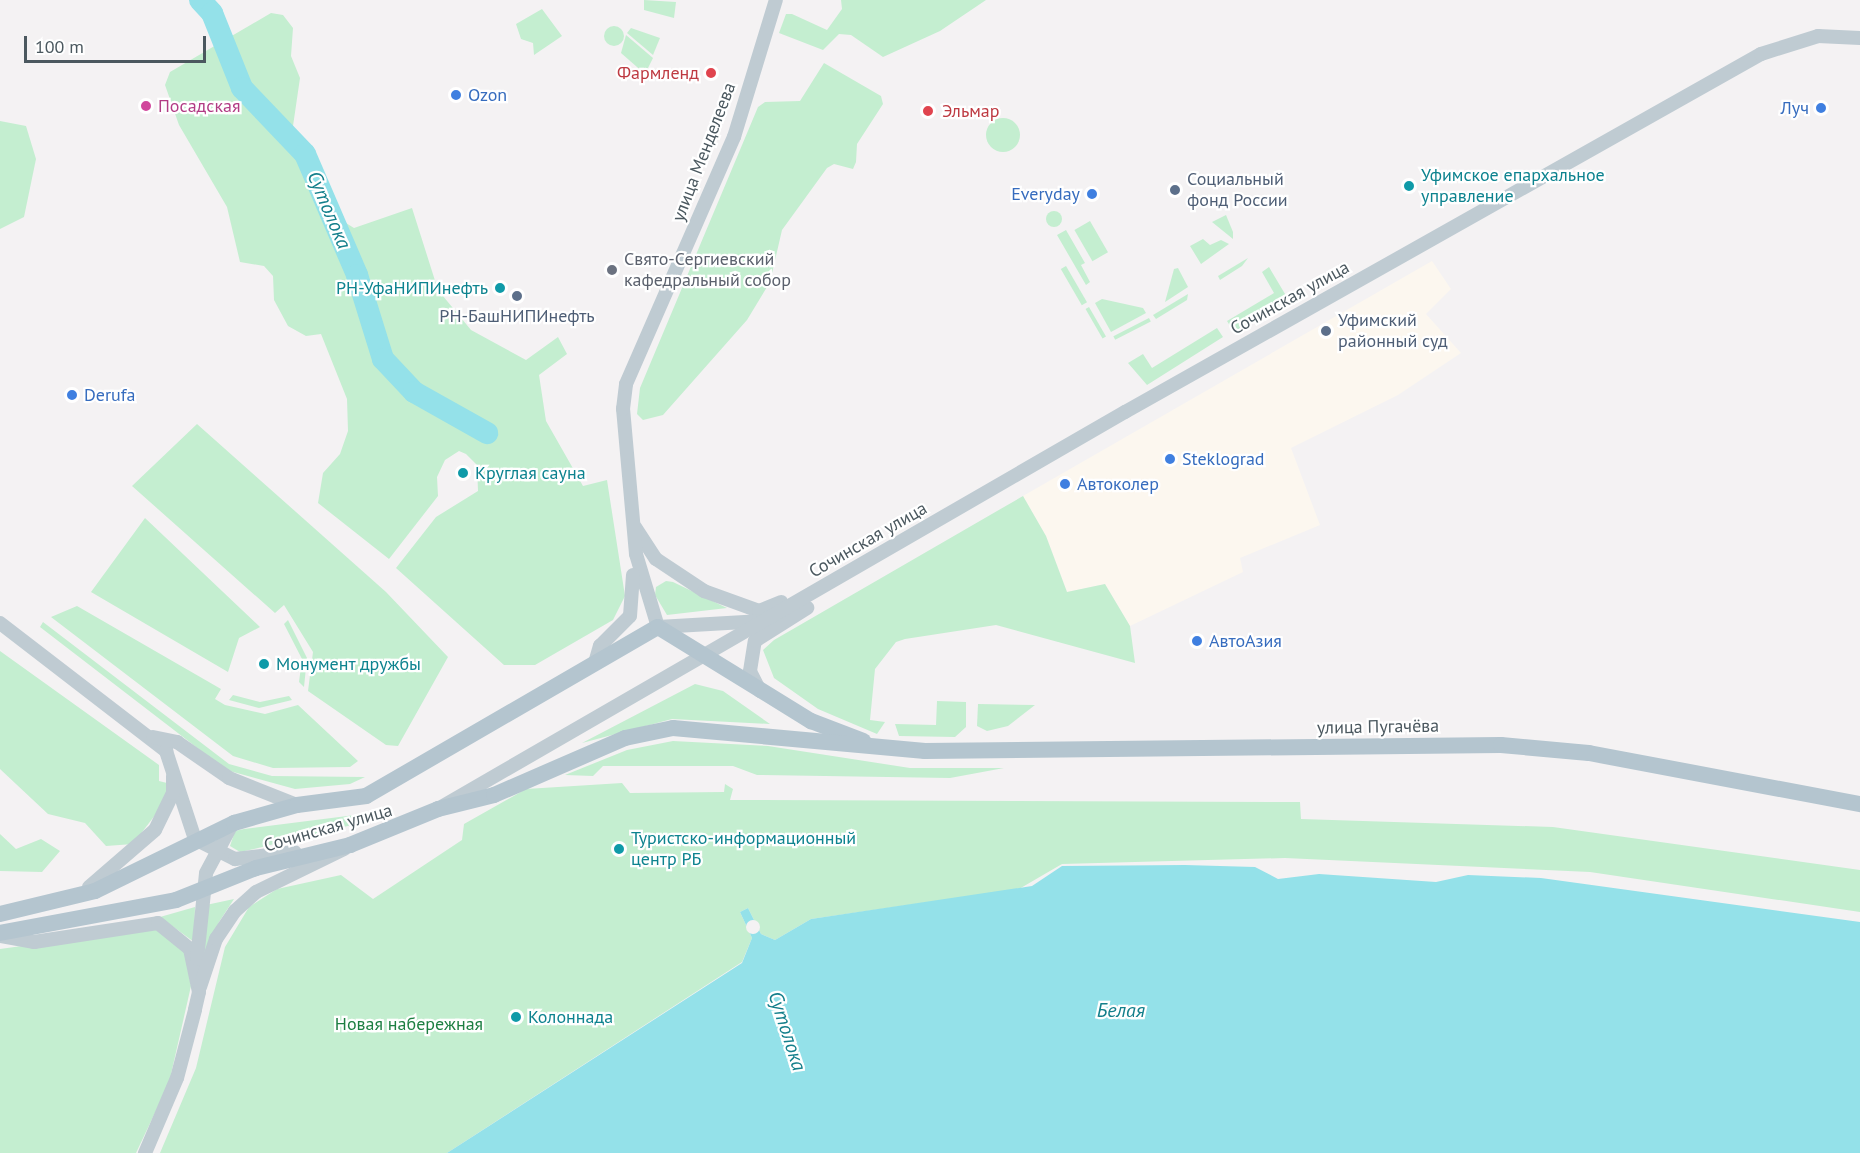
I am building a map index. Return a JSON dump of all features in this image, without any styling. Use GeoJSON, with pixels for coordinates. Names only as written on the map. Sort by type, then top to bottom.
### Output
{"type":"FeatureCollection","features":[{"type":"Feature","properties":{"kind":"main road","name":"улица Менделеева"},"geometry":{"type":"LineString","coordinates":[[658,627],[640,574],[623,409],[626,384],[734,136],[776,0]]}},
{"type":"Feature","properties":{"kind":"main road","name":"Сочинская улица"},"geometry":{"type":"LineString","coordinates":[[0,934],[160,904],[204,882],[350,845],[438,809],[544,743],[764,620],[857,571],[1125,412],[1761,54],[1818,36],[1860,38]]}},
{"type":"Feature","properties":{"kind":"main road"},"geometry":{"type":"LineString","coordinates":[[634,526],[656,559],[680,579],[759,611],[823,579],[857,571]]}},
{"type":"Feature","properties":{"kind":"main road"},"geometry":{"type":"LineString","coordinates":[[595,663],[600,646],[630,616],[636,596],[629,537],[634,526]]}},
{"type":"Feature","properties":{"kind":"main road"},"geometry":{"type":"LineString","coordinates":[[760,691],[750,671],[755,641],[857,571]]}},
{"type":"Feature","properties":{"kind":"main road","name":"Сочинская улица"},"geometry":{"type":"LineString","coordinates":[[0,914],[75,899],[195,839],[297,805],[366,796],[389,785],[658,627],[764,620]]}},
{"type":"Feature","properties":{"kind":"main road"},"geometry":{"type":"LineString","coordinates":[[0,623],[153,737],[178,776],[195,839],[203,849],[204,882],[196,976]]}},
{"type":"Feature","properties":{"kind":"main road"},"geometry":{"type":"LineString","coordinates":[[658,627],[811,721],[892,750]]}},
{"type":"Feature","properties":{"kind":"main road"},"geometry":{"type":"LineString","coordinates":[[438,809],[494,795],[596,748],[673,728],[892,750]]}},
{"type":"Feature","properties":{"kind":"main road"},"geometry":{"type":"LineString","coordinates":[[153,737],[177,742],[229,778],[297,805]]}},
{"type":"Feature","properties":{"kind":"main road"},"geometry":{"type":"LineString","coordinates":[[75,899],[138,849],[165,813],[174,777],[153,737]]}},
{"type":"Feature","properties":{"kind":"main road","name":"улица Пугачёва"},"geometry":{"type":"LineString","coordinates":[[892,750],[1501,745],[1589,753],[1860,804]]}},
{"type":"Feature","properties":{"kind":"main road"},"geometry":{"type":"LineString","coordinates":[[204,882],[214,852],[229,828]]}},
{"type":"Feature","properties":{"kind":"main road"},"geometry":{"type":"LineString","coordinates":[[229,828],[224,850],[235,859]]}},
{"type":"Feature","properties":{"kind":"main road"},"geometry":{"type":"LineString","coordinates":[[195,839],[214,852],[235,859],[294,852],[307,856]]}},
{"type":"Feature","properties":{"kind":"main road"},"geometry":{"type":"LineString","coordinates":[[145,1153],[177,1078],[199,992],[216,939],[235,911],[256,892],[350,845]]}},
{"type":"Feature","properties":{"kind":"main road"},"geometry":{"type":"LineString","coordinates":[[0,934],[34,942],[158,923],[182,937],[196,976],[199,992]]}},
{"type":"Feature","properties":{"kind":"shaded area"},"geometry":{"type":"Polygon","coordinates":[[[1432,261],[1451,289],[1426,314],[1461,353],[1398,395],[1291,448],[1320,525],[1240,558],[1243,572],[1130,626],[1105,584],[1067,592],[1046,536],[1023,496],[1432,261]]]}},
{"type":"Feature","properties":{"kind":"green space"},"geometry":{"type":"Polygon","coordinates":[[[644,0],[676,2],[674,18],[644,10],[644,0]]]}},
{"type":"Feature","properties":{"kind":"green space"},"geometry":{"type":"Polygon","coordinates":[[[841,0],[986,0],[940,31],[883,57],[851,35],[839,34],[823,50],[779,33],[786,14],[792,14],[827,30],[842,9],[841,0]]]}},
{"type":"Feature","properties":{"kind":"green space"},"geometry":{"type":"Polygon","coordinates":[[[542,9],[562,36],[534,55],[533,43],[521,39],[516,24],[542,9]]]}},
{"type":"Feature","properties":{"kind":"green space"},"geometry":{"type":"Polygon","coordinates":[[[271,13],[283,15],[293,28],[291,56],[300,78],[293,126],[315,204],[354,228],[412,208],[438,290],[471,330],[526,360],[558,337],[567,354],[539,375],[546,421],[583,486],[607,480],[625,596],[613,620],[535,665],[504,665],[396,568],[436,517],[478,491],[477,465],[466,454],[459,451],[445,460],[437,477],[438,496],[389,559],[318,503],[323,473],[340,454],[348,431],[347,399],[321,334],[306,336],[288,326],[274,300],[273,276],[264,266],[240,262],[227,207],[179,125],[165,85],[170,72],[271,13]]]}},
{"type":"Feature","properties":{"kind":"green space"},"geometry":{"type":"Polygon","coordinates":[[[614,26],[621,29],[624,36],[621,43],[614,46],[607,43],[604,36],[607,29],[614,26]]]}},
{"type":"Feature","properties":{"kind":"green space"},"geometry":{"type":"Polygon","coordinates":[[[631,28],[660,38],[653,55],[627,33],[631,28]]]}},
{"type":"Feature","properties":{"kind":"green space"},"geometry":{"type":"Polygon","coordinates":[[[626,35],[653,58],[645,74],[621,53],[626,35]]]}},
{"type":"Feature","properties":{"kind":"green space"},"geometry":{"type":"Polygon","coordinates":[[[824,63],[881,96],[883,104],[857,144],[856,162],[853,169],[834,164],[827,168],[782,230],[770,282],[747,320],[663,415],[643,420],[637,414],[640,388],[758,107],[765,102],[800,101],[824,63]]]}},
{"type":"Feature","properties":{"kind":"green space"},"geometry":{"type":"Polygon","coordinates":[[[1003,118],[1015,123],[1020,135],[1015,147],[1003,152],[991,147],[986,135],[991,123],[1003,118]]]}},
{"type":"Feature","properties":{"kind":"green space"},"geometry":{"type":"Polygon","coordinates":[[[0,121],[26,126],[36,159],[24,217],[0,229],[0,121]]]}},
{"type":"Feature","properties":{"kind":"green space"},"geometry":{"type":"Polygon","coordinates":[[[1051,211],[1057,211],[1062,219],[1060,225],[1051,227],[1046,222],[1046,216],[1051,211]]]}},
{"type":"Feature","properties":{"kind":"green space"},"geometry":{"type":"Polygon","coordinates":[[[1226,215],[1233,232],[1233,239],[1212,222],[1226,215]]]}},
{"type":"Feature","properties":{"kind":"green space"},"geometry":{"type":"Polygon","coordinates":[[[1090,221],[1108,252],[1092,261],[1074,230],[1090,221]]]}},
{"type":"Feature","properties":{"kind":"green space"},"geometry":{"type":"Polygon","coordinates":[[[1066,230],[1085,263],[1081,265],[1090,282],[1086,285],[1057,235],[1066,230]]]}},
{"type":"Feature","properties":{"kind":"green space"},"geometry":{"type":"Polygon","coordinates":[[[1203,239],[1210,245],[1221,240],[1229,244],[1201,264],[1190,246],[1203,239]]]}},
{"type":"Feature","properties":{"kind":"green space"},"geometry":{"type":"Polygon","coordinates":[[[1248,258],[1242,266],[1220,280],[1218,276],[1248,258]]]}},
{"type":"Feature","properties":{"kind":"green space"},"geometry":{"type":"Polygon","coordinates":[[[1066,266],[1087,302],[1082,305],[1061,269],[1066,266]]]}},
{"type":"Feature","properties":{"kind":"green space"},"geometry":{"type":"Polygon","coordinates":[[[1269,267],[1288,299],[1234,332],[1227,321],[1274,293],[1262,272],[1269,267]]]}},
{"type":"Feature","properties":{"kind":"green space"},"geometry":{"type":"Polygon","coordinates":[[[1178,268],[1188,287],[1165,302],[1174,269],[1178,268]]]}},
{"type":"Feature","properties":{"kind":"green space"},"geometry":{"type":"Polygon","coordinates":[[[1188,294],[1187,300],[1156,319],[1153,315],[1188,294]]]}},
{"type":"Feature","properties":{"kind":"green space"},"geometry":{"type":"Polygon","coordinates":[[[1102,299],[1143,308],[1146,313],[1111,332],[1095,303],[1102,299]]]}},
{"type":"Feature","properties":{"kind":"green space"},"geometry":{"type":"Polygon","coordinates":[[[1089,307],[1106,336],[1103,338],[1086,309],[1089,307]]]}},
{"type":"Feature","properties":{"kind":"green space"},"geometry":{"type":"Polygon","coordinates":[[[1149,318],[1151,322],[1115,340],[1113,336],[1149,318]]]}},
{"type":"Feature","properties":{"kind":"green space"},"geometry":{"type":"Polygon","coordinates":[[[1217,328],[1223,337],[1147,385],[1128,363],[1143,354],[1152,368],[1217,328]]]}},
{"type":"Feature","properties":{"kind":"green space"},"geometry":{"type":"Polygon","coordinates":[[[197,424],[386,592],[448,657],[398,746],[386,745],[308,691],[313,652],[284,605],[275,613],[132,486],[197,424]]]}},
{"type":"Feature","properties":{"kind":"green space"},"geometry":{"type":"Polygon","coordinates":[[[1023,496],[1046,536],[1067,592],[1105,584],[1130,626],[1135,663],[996,625],[905,639],[896,642],[875,669],[870,720],[885,722],[877,734],[818,709],[774,678],[763,650],[774,640],[1023,496]]]}},
{"type":"Feature","properties":{"kind":"green space"},"geometry":{"type":"Polygon","coordinates":[[[145,518],[260,627],[239,638],[228,672],[91,592],[145,518]]]}},
{"type":"Feature","properties":{"kind":"green space"},"geometry":{"type":"Polygon","coordinates":[[[666,581],[673,582],[727,608],[667,615],[655,595],[656,587],[666,581]]]}},
{"type":"Feature","properties":{"kind":"green space"},"geometry":{"type":"Polygon","coordinates":[[[77,606],[221,689],[215,699],[225,705],[265,714],[298,705],[358,761],[350,767],[273,768],[233,756],[51,617],[77,606]]]}},
{"type":"Feature","properties":{"kind":"green space"},"geometry":{"type":"Polygon","coordinates":[[[288,620],[307,658],[304,687],[299,682],[302,659],[284,624],[288,620]]]}},
{"type":"Feature","properties":{"kind":"green space"},"geometry":{"type":"Polygon","coordinates":[[[43,622],[229,764],[272,776],[365,777],[350,784],[295,789],[226,770],[40,627],[43,622]]]}},
{"type":"Feature","properties":{"kind":"green space"},"geometry":{"type":"Polygon","coordinates":[[[0,651],[159,765],[159,781],[167,783],[165,802],[133,844],[106,846],[85,823],[48,814],[0,769],[0,651]]]}},
{"type":"Feature","properties":{"kind":"green space"},"geometry":{"type":"Polygon","coordinates":[[[695,684],[723,691],[770,724],[672,719],[582,743],[695,684]]]}},
{"type":"Feature","properties":{"kind":"green space"},"geometry":{"type":"Polygon","coordinates":[[[233,695],[260,702],[289,696],[292,700],[259,708],[229,700],[233,695]]]}},
{"type":"Feature","properties":{"kind":"green space"},"geometry":{"type":"Polygon","coordinates":[[[937,701],[966,702],[966,727],[955,737],[899,736],[895,724],[936,725],[937,701]]]}},
{"type":"Feature","properties":{"kind":"green space"},"geometry":{"type":"Polygon","coordinates":[[[978,704],[1035,705],[1008,726],[987,731],[977,726],[978,704]]]}},
{"type":"Feature","properties":{"kind":"green space"},"geometry":{"type":"Polygon","coordinates":[[[673,741],[768,746],[910,768],[1004,768],[950,778],[757,775],[733,766],[603,766],[593,776],[565,775],[627,750],[673,741]]]}},
{"type":"Feature","properties":{"kind":"green space","name":"Новая набережная"},"geometry":{"type":"Polygon","coordinates":[[[622,783],[630,793],[724,792],[725,784],[733,789],[730,800],[1300,802],[1301,819],[1553,827],[1860,870],[1860,912],[1590,872],[1285,858],[1062,864],[1019,889],[811,919],[775,940],[761,934],[748,908],[740,912],[752,938],[742,962],[447,1153],[160,1153],[196,1068],[225,947],[249,907],[277,889],[341,875],[373,899],[462,840],[464,824],[526,789],[622,783]]]}},
{"type":"Feature","properties":{"kind":"green space"},"geometry":{"type":"Polygon","coordinates":[[[379,812],[381,816],[364,822],[254,849],[240,852],[230,846],[235,831],[379,812]]]}},
{"type":"Feature","properties":{"kind":"green space"},"geometry":{"type":"Polygon","coordinates":[[[0,834],[16,849],[41,839],[60,851],[42,872],[0,871],[0,834]]]}},
{"type":"Feature","properties":{"kind":"green space"},"geometry":{"type":"Polygon","coordinates":[[[234,899],[219,922],[203,961],[206,905],[234,899]]]}},
{"type":"Feature","properties":{"kind":"green space"},"geometry":{"type":"Polygon","coordinates":[[[195,907],[194,942],[160,917],[195,907]]]}},
{"type":"Feature","properties":{"kind":"green space"},"geometry":{"type":"Polygon","coordinates":[[[153,928],[184,949],[191,986],[169,1083],[136,1153],[0,1153],[0,949],[153,928]]]}},
{"type":"Feature","properties":{"kind":"water","name":"Белая"},"geometry":{"type":"Polygon","coordinates":[[[1062,866],[1255,867],[1278,879],[1319,874],[1436,882],[1468,875],[1541,878],[1860,922],[1860,1153],[447,1153],[742,963],[752,938],[740,912],[748,908],[761,934],[775,940],[811,919],[1032,886],[1062,866]]]}},
{"type":"Feature","properties":{"kind":"pier"},"geometry":{"type":"Polygon","coordinates":[[[753,920],[758,922],[760,927],[758,932],[753,934],[748,932],[746,927],[748,922],[753,920]]]}},
{"type":"Feature","properties":{"kind":"waterway","name":"Сутолока"},"geometry":{"type":"LineString","coordinates":[[200,0],[212,13],[242,88],[305,154],[357,275],[383,359],[414,392],[487,433]]}},
{"type":"Feature","properties":{"kind":"place","name":"Фармленд"},"geometry":{"type":"Point","coordinates":[711,73]}},
{"type":"Feature","properties":{"kind":"place","name":"Ozon"},"geometry":{"type":"Point","coordinates":[456,95]}},
{"type":"Feature","properties":{"kind":"place","name":"Посадская"},"geometry":{"type":"Point","coordinates":[146,106]}},
{"type":"Feature","properties":{"kind":"place","name":"Луч"},"geometry":{"type":"Point","coordinates":[1821,108]}},
{"type":"Feature","properties":{"kind":"place","name":"Эльмар"},"geometry":{"type":"Point","coordinates":[928,111]}},
{"type":"Feature","properties":{"kind":"place","name":"Уфимское епархальное управление"},"geometry":{"type":"Point","coordinates":[1409,186]}},
{"type":"Feature","properties":{"kind":"place","name":"Социальный фонд России"},"geometry":{"type":"Point","coordinates":[1175,190]}},
{"type":"Feature","properties":{"kind":"place","name":"Everyday"},"geometry":{"type":"Point","coordinates":[1092,194]}},
{"type":"Feature","properties":{"kind":"place","name":"Свято-Сергиевский кафедральный собор"},"geometry":{"type":"Point","coordinates":[612,270]}},
{"type":"Feature","properties":{"kind":"place","name":"РН-УфаНИПИнефть"},"geometry":{"type":"Point","coordinates":[500,288]}},
{"type":"Feature","properties":{"kind":"place","name":"РН-БашНИПИнефть"},"geometry":{"type":"Point","coordinates":[517,296]}},
{"type":"Feature","properties":{"kind":"place","name":"Уфимский районный суд"},"geometry":{"type":"Point","coordinates":[1326,331]}},
{"type":"Feature","properties":{"kind":"place","name":"Derufa"},"geometry":{"type":"Point","coordinates":[72,395]}},
{"type":"Feature","properties":{"kind":"place","name":"Steklograd"},"geometry":{"type":"Point","coordinates":[1170,459]}},
{"type":"Feature","properties":{"kind":"place","name":"Круглая сауна"},"geometry":{"type":"Point","coordinates":[463,473]}},
{"type":"Feature","properties":{"kind":"place","name":"Автоколер"},"geometry":{"type":"Point","coordinates":[1065,484]}},
{"type":"Feature","properties":{"kind":"place","name":"АвтоАзия"},"geometry":{"type":"Point","coordinates":[1197,641]}},
{"type":"Feature","properties":{"kind":"place","name":"Монумент дружбы"},"geometry":{"type":"Point","coordinates":[264,664]}},
{"type":"Feature","properties":{"kind":"place","name":"Туристско-информационный центр РБ"},"geometry":{"type":"Point","coordinates":[619,849]}},
{"type":"Feature","properties":{"kind":"place","name":"Колоннада"},"geometry":{"type":"Point","coordinates":[516,1017]}}]}
